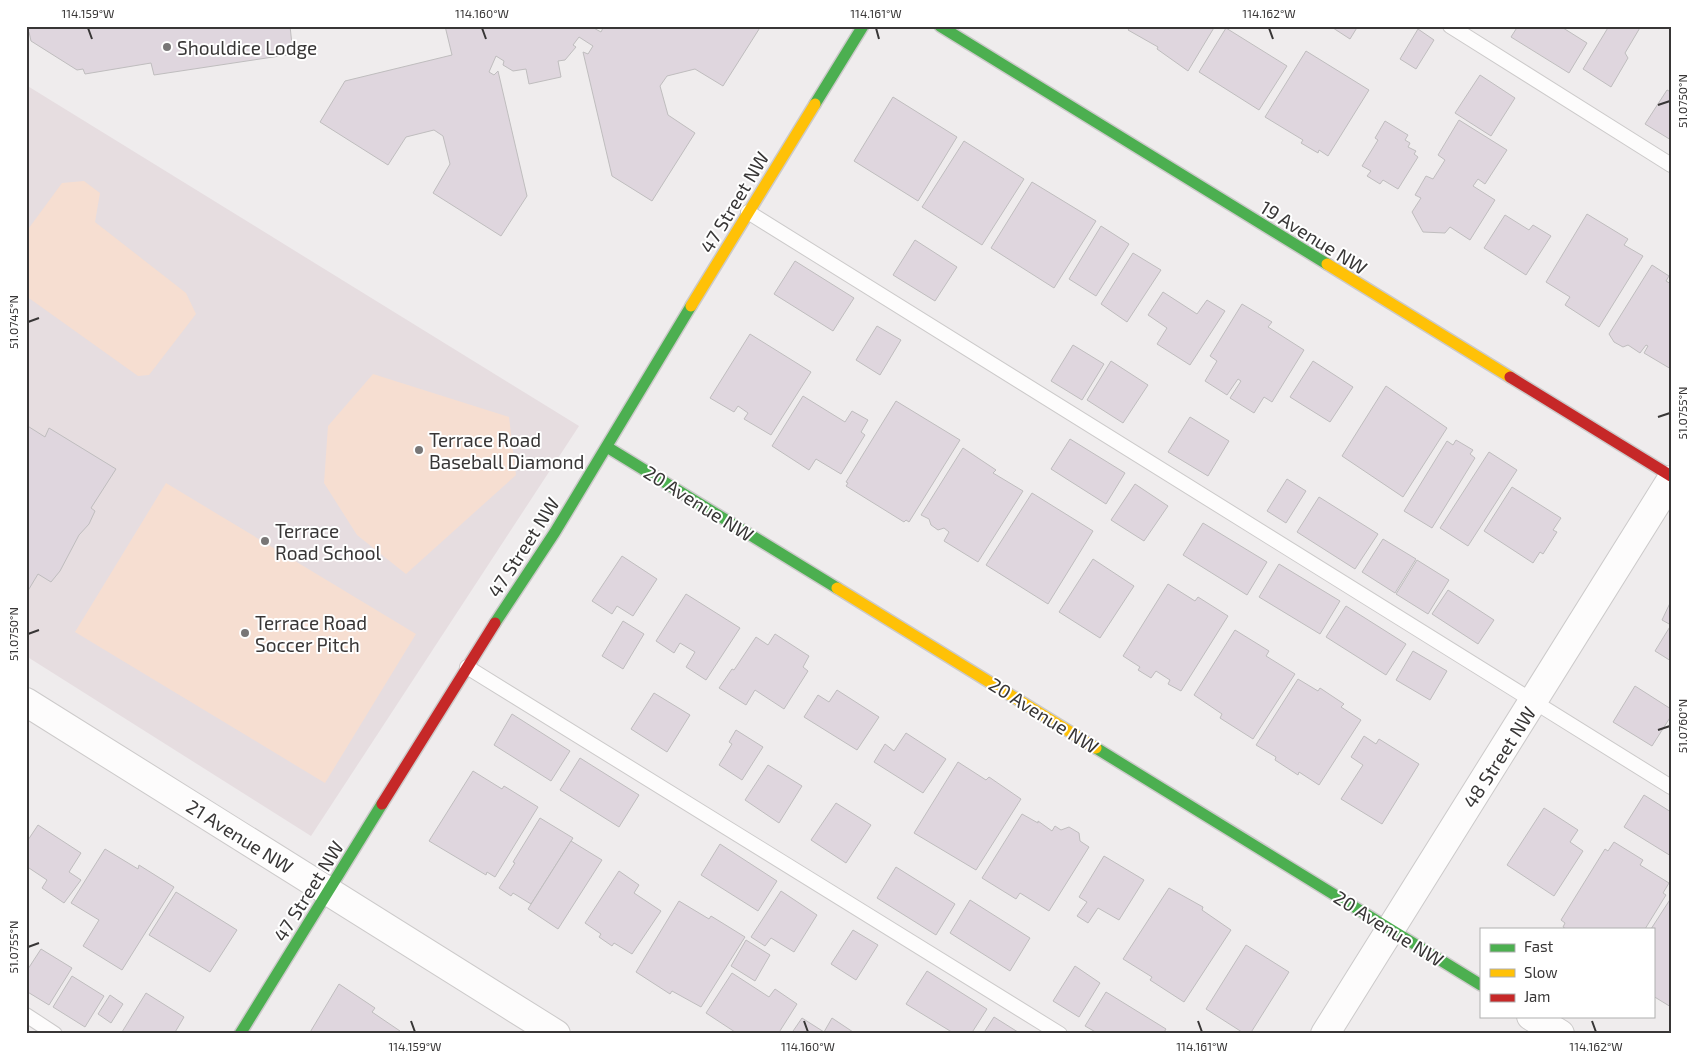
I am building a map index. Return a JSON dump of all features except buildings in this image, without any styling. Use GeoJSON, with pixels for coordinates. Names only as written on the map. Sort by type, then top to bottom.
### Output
{"type":"FeatureCollection","features":[{"type":"Feature","properties":{"kind":"street","name":"47 Street NW"},"geometry":{"type":"LineString","coordinates":[[240,1034],[467,667],[555,532],[748,212],[864,26]]}},
{"type":"Feature","properties":{"kind":"street","name":"19 Avenue NW"},"geometry":{"type":"LineString","coordinates":[[940,26],[1671,476]]}},
{"type":"Feature","properties":{"kind":"street","name":"20 Avenue NW"},"geometry":{"type":"LineString","coordinates":[[607,446],[1480,984]]}},
{"type":"Feature","properties":{"kind":"street","name":"48 Street NW"},"geometry":{"type":"LineString","coordinates":[[1325,1034],[1671,480]]}},
{"type":"Feature","properties":{"kind":"street","name":"21 Avenue NW"},"geometry":{"type":"LineString","coordinates":[[26,702],[556,1034]]}},
{"type":"Feature","properties":{"kind":"street"},"geometry":{"type":"LineString","coordinates":[[1535,1018],[1560,1034]]}},
{"type":"Feature","properties":{"kind":"lane"},"geometry":{"type":"LineString","coordinates":[[1450,26],[1671,165]]}},
{"type":"Feature","properties":{"kind":"lane"},"geometry":{"type":"LineString","coordinates":[[748,212],[1671,787]]}},
{"type":"Feature","properties":{"kind":"lane"},"geometry":{"type":"LineString","coordinates":[[467,667],[1060,1034]]}},
{"type":"Feature","properties":{"kind":"lane"},"geometry":{"type":"LineString","coordinates":[[26,1015],[56,1034]]}},
{"type":"Feature","properties":{"kind":"shaded area","name":"Terrace Road School"},"geometry":{"type":"Polygon","coordinates":[[[26,85],[579,426],[311,836],[26,656],[26,85]]]}},
{"type":"Feature","properties":{"kind":"shaded area"},"geometry":{"type":"Polygon","coordinates":[[[84,181],[100,193],[95,222],[186,293],[196,314],[149,375],[138,376],[26,296],[26,232],[62,183],[84,181]]]}},
{"type":"Feature","properties":{"kind":"shaded area","name":"Terrace Road Baseball Diamond"},"geometry":{"type":"Polygon","coordinates":[[[373,374],[509,417],[516,475],[406,574],[357,535],[324,483],[328,426],[373,374]]]}},
{"type":"Feature","properties":{"kind":"shaded area","name":"Terrace Road Soccer Pitch"},"geometry":{"type":"Polygon","coordinates":[[[166,483],[416,634],[325,783],[75,632],[166,483]]]}},
{"type":"Feature","properties":{"kind":"traffic: fast"},"geometry":{"type":"LineString","coordinates":[[815,104],[863,26]]}},
{"type":"Feature","properties":{"kind":"traffic: fast"},"geometry":{"type":"LineString","coordinates":[[940,26],[1327,264]]}},
{"type":"Feature","properties":{"kind":"traffic: fast"},"geometry":{"type":"LineString","coordinates":[[495,623],[555,532],[691,306]]}},
{"type":"Feature","properties":{"kind":"traffic: fast"},"geometry":{"type":"LineString","coordinates":[[607,447],[837,588]]}},
{"type":"Feature","properties":{"kind":"traffic: fast"},"geometry":{"type":"LineString","coordinates":[[1096,748],[1480,984]]}},
{"type":"Feature","properties":{"kind":"traffic: fast"},"geometry":{"type":"LineString","coordinates":[[240,1034],[382,804]]}},
{"type":"Feature","properties":{"kind":"traffic: slow"},"geometry":{"type":"LineString","coordinates":[[691,306],[815,104]]}},
{"type":"Feature","properties":{"kind":"traffic: slow"},"geometry":{"type":"LineString","coordinates":[[1327,264],[1510,377]]}},
{"type":"Feature","properties":{"kind":"traffic: slow"},"geometry":{"type":"LineString","coordinates":[[837,588],[1096,748]]}},
{"type":"Feature","properties":{"kind":"traffic: jam"},"geometry":{"type":"LineString","coordinates":[[1510,377],[1671,476]]}},
{"type":"Feature","properties":{"kind":"traffic: jam"},"geometry":{"type":"LineString","coordinates":[[382,804],[495,623]]}},
{"type":"Feature","properties":{"kind":"place","name":"Shouldice Lodge"},"geometry":{"type":"Point","coordinates":[167,47]}},
{"type":"Feature","properties":{"kind":"place","name":"Terrace Road Baseball Diamond"},"geometry":{"type":"Point","coordinates":[419,450]}},
{"type":"Feature","properties":{"kind":"place","name":"Terrace Road School"},"geometry":{"type":"Point","coordinates":[265,541]}},
{"type":"Feature","properties":{"kind":"place","name":"Terrace Road Soccer Pitch"},"geometry":{"type":"Point","coordinates":[245,633]}}]}
